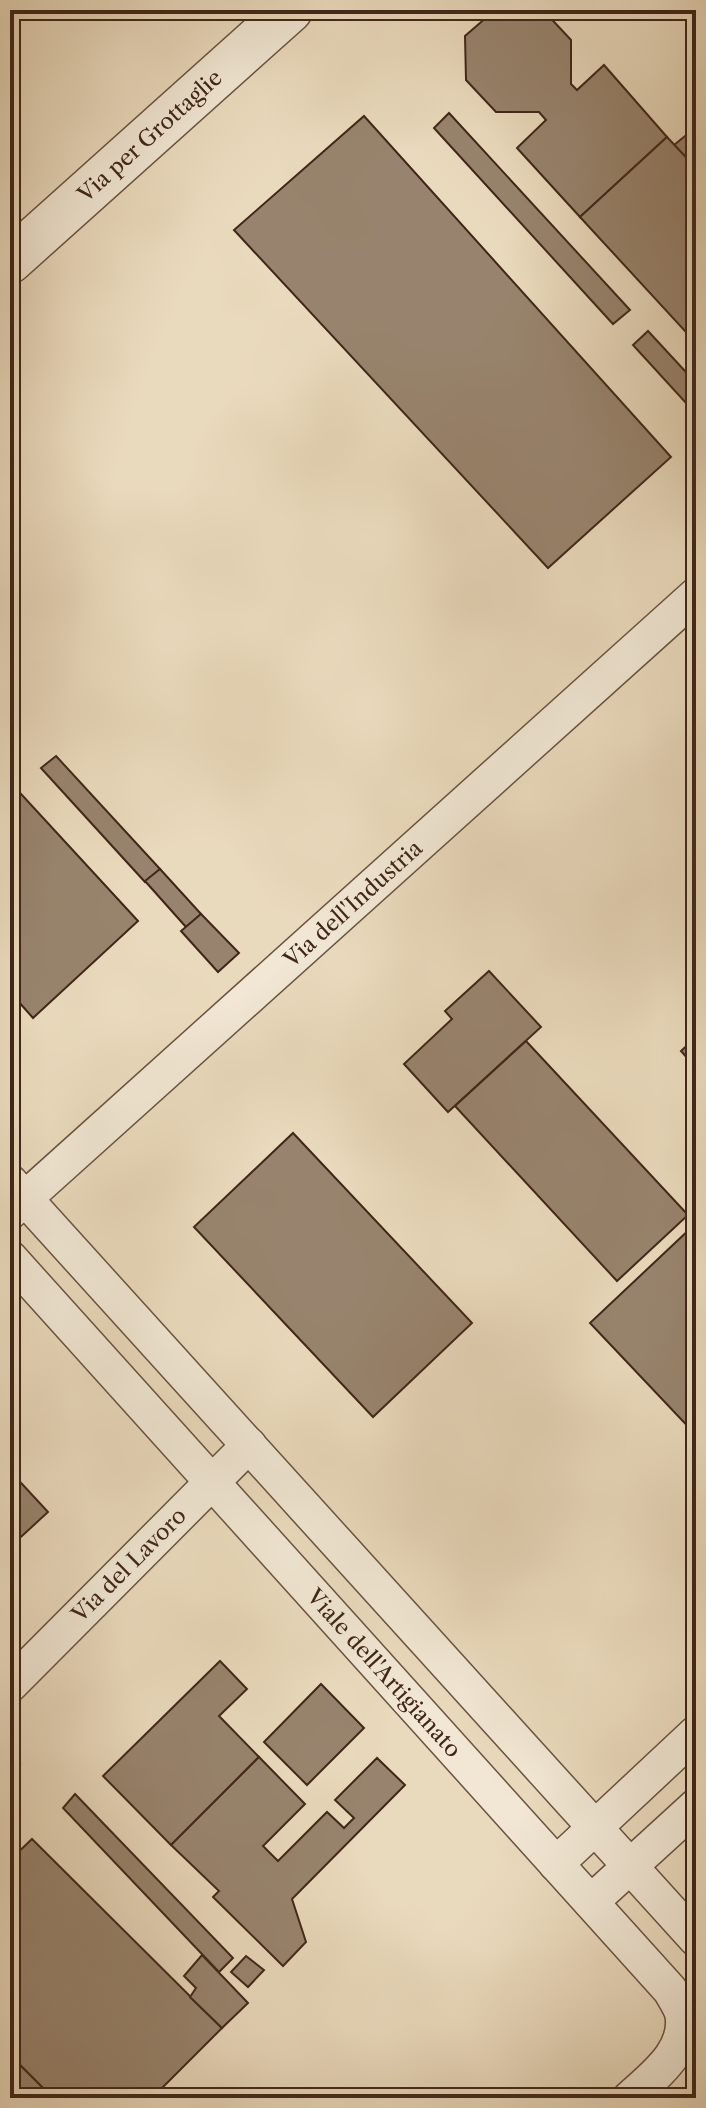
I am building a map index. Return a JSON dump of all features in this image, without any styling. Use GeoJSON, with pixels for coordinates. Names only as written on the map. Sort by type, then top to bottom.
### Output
{"type":"FeatureCollection","features":[{"type":"Feature","properties":{"kind":"street","name":"Via per Grottaglie"},"geometry":{"type":"LineString","coordinates":[[10,261],[290,10]]}},
{"type":"Feature","properties":{"kind":"street","name":"Via dell'Industria"},"geometry":{"type":"LineString","coordinates":[[15,1198],[696,595]]}},
{"type":"Feature","properties":{"kind":"street"},"geometry":{"type":"LineString","coordinates":[[15,1198],[249,1445],[696,1939]]}},
{"type":"Feature","properties":{"kind":"street","name":"Viale dell'Artigianato"},"geometry":{"type":"LineString","coordinates":[[10,1258],[670,1990],[682,2014],[681,2039],[667,2064],[630,2098]]}},
{"type":"Feature","properties":{"kind":"street","name":"Via del Lavoro"},"geometry":{"type":"LineString","coordinates":[[10,1685],[249,1445]]}},
{"type":"Feature","properties":{"kind":"street"},"geometry":{"type":"LineString","coordinates":[[556,1864],[696,1733]]}},
{"type":"Feature","properties":{"kind":"street"},"geometry":{"type":"LineString","coordinates":[[591,1902],[696,1806]]}},
{"type":"Feature","properties":{"kind":"building"},"geometry":{"type":"Polygon","coordinates":[[[495,10],[543,10],[571,40],[571,84],[577,90],[604,65],[667,137],[580,217],[517,148],[546,120],[539,112],[496,112],[466,80],[465,36],[495,10]]]}},
{"type":"Feature","properties":{"kind":"building"},"geometry":{"type":"Polygon","coordinates":[[[449,113],[630,310],[613,324],[434,128],[449,113]]]}},
{"type":"Feature","properties":{"kind":"building"},"geometry":{"type":"Polygon","coordinates":[[[364,116],[671,457],[548,568],[234,230],[364,116]]]}},
{"type":"Feature","properties":{"kind":"building"},"geometry":{"type":"Polygon","coordinates":[[[696,127],[696,168],[674,145],[696,127]]]}},
{"type":"Feature","properties":{"kind":"building"},"geometry":{"type":"Polygon","coordinates":[[[667,137],[696,168],[696,343],[580,217],[667,137]]]}},
{"type":"Feature","properties":{"kind":"building"},"geometry":{"type":"Polygon","coordinates":[[[648,331],[696,383],[696,414],[633,345],[648,331]]]}},
{"type":"Feature","properties":{"kind":"building"},"geometry":{"type":"Polygon","coordinates":[[[56,756],[160,869],[145,882],[41,768],[56,756]]]}},
{"type":"Feature","properties":{"kind":"building"},"geometry":{"type":"Polygon","coordinates":[[[10,782],[138,921],[33,1018],[10,992],[10,782]]]}},
{"type":"Feature","properties":{"kind":"building"},"geometry":{"type":"Polygon","coordinates":[[[160,869],[201,914],[186,927],[145,881],[160,869]]]}},
{"type":"Feature","properties":{"kind":"building"},"geometry":{"type":"Polygon","coordinates":[[[201,914],[239,953],[218,972],[181,931],[201,914]]]}},
{"type":"Feature","properties":{"kind":"building"},"geometry":{"type":"Polygon","coordinates":[[[489,971],[541,1027],[448,1112],[404,1064],[452,1019],[445,1011],[489,971]]]}},
{"type":"Feature","properties":{"kind":"building"},"geometry":{"type":"Polygon","coordinates":[[[696,1037],[696,1068],[681,1051],[696,1037]]]}},
{"type":"Feature","properties":{"kind":"building"},"geometry":{"type":"Polygon","coordinates":[[[526,1041],[688,1215],[617,1281],[455,1106],[526,1041]]]}},
{"type":"Feature","properties":{"kind":"building"},"geometry":{"type":"Polygon","coordinates":[[[293,1133],[472,1323],[373,1417],[194,1227],[293,1133]]]}},
{"type":"Feature","properties":{"kind":"building"},"geometry":{"type":"Polygon","coordinates":[[[692,1227],[696,1231],[696,1435],[590,1323],[692,1227]]]}},
{"type":"Feature","properties":{"kind":"building"},"geometry":{"type":"Polygon","coordinates":[[[10,1471],[48,1512],[10,1547],[10,1471]]]}},
{"type":"Feature","properties":{"kind":"building"},"geometry":{"type":"Polygon","coordinates":[[[220,1661],[247,1689],[219,1716],[259,1757],[171,1845],[103,1776],[220,1661]]]}},
{"type":"Feature","properties":{"kind":"building"},"geometry":{"type":"Polygon","coordinates":[[[321,1684],[364,1728],[307,1785],[264,1742],[321,1684]]]}},
{"type":"Feature","properties":{"kind":"building"},"geometry":{"type":"Polygon","coordinates":[[[10,1754],[20,1764],[10,1775],[10,1754]]]}},
{"type":"Feature","properties":{"kind":"building"},"geometry":{"type":"Polygon","coordinates":[[[259,1757],[305,1804],[263,1846],[278,1861],[327,1812],[344,1828],[354,1818],[335,1800],[377,1758],[405,1785],[292,1899],[306,1942],[283,1966],[213,1897],[219,1891],[171,1845],[259,1757]]]}},
{"type":"Feature","properties":{"kind":"building"},"geometry":{"type":"Polygon","coordinates":[[[75,1794],[233,1958],[219,1972],[63,1808],[75,1794]]]}},
{"type":"Feature","properties":{"kind":"building"},"geometry":{"type":"Polygon","coordinates":[[[32,1839],[222,2028],[152,2098],[53,2098],[10,2055],[10,1860],[32,1839]]]}},
{"type":"Feature","properties":{"kind":"building"},"geometry":{"type":"Polygon","coordinates":[[[202,1955],[248,2003],[222,2028],[190,1997],[196,1988],[184,1976],[202,1955]]]}},
{"type":"Feature","properties":{"kind":"building"},"geometry":{"type":"Polygon","coordinates":[[[246,1956],[264,1970],[248,1987],[231,1972],[246,1956]]]}},
{"type":"Feature","properties":{"kind":"building"},"geometry":{"type":"Polygon","coordinates":[[[20,2065],[53,2098],[10,2098],[10,2075],[20,2065]]]}}]}
